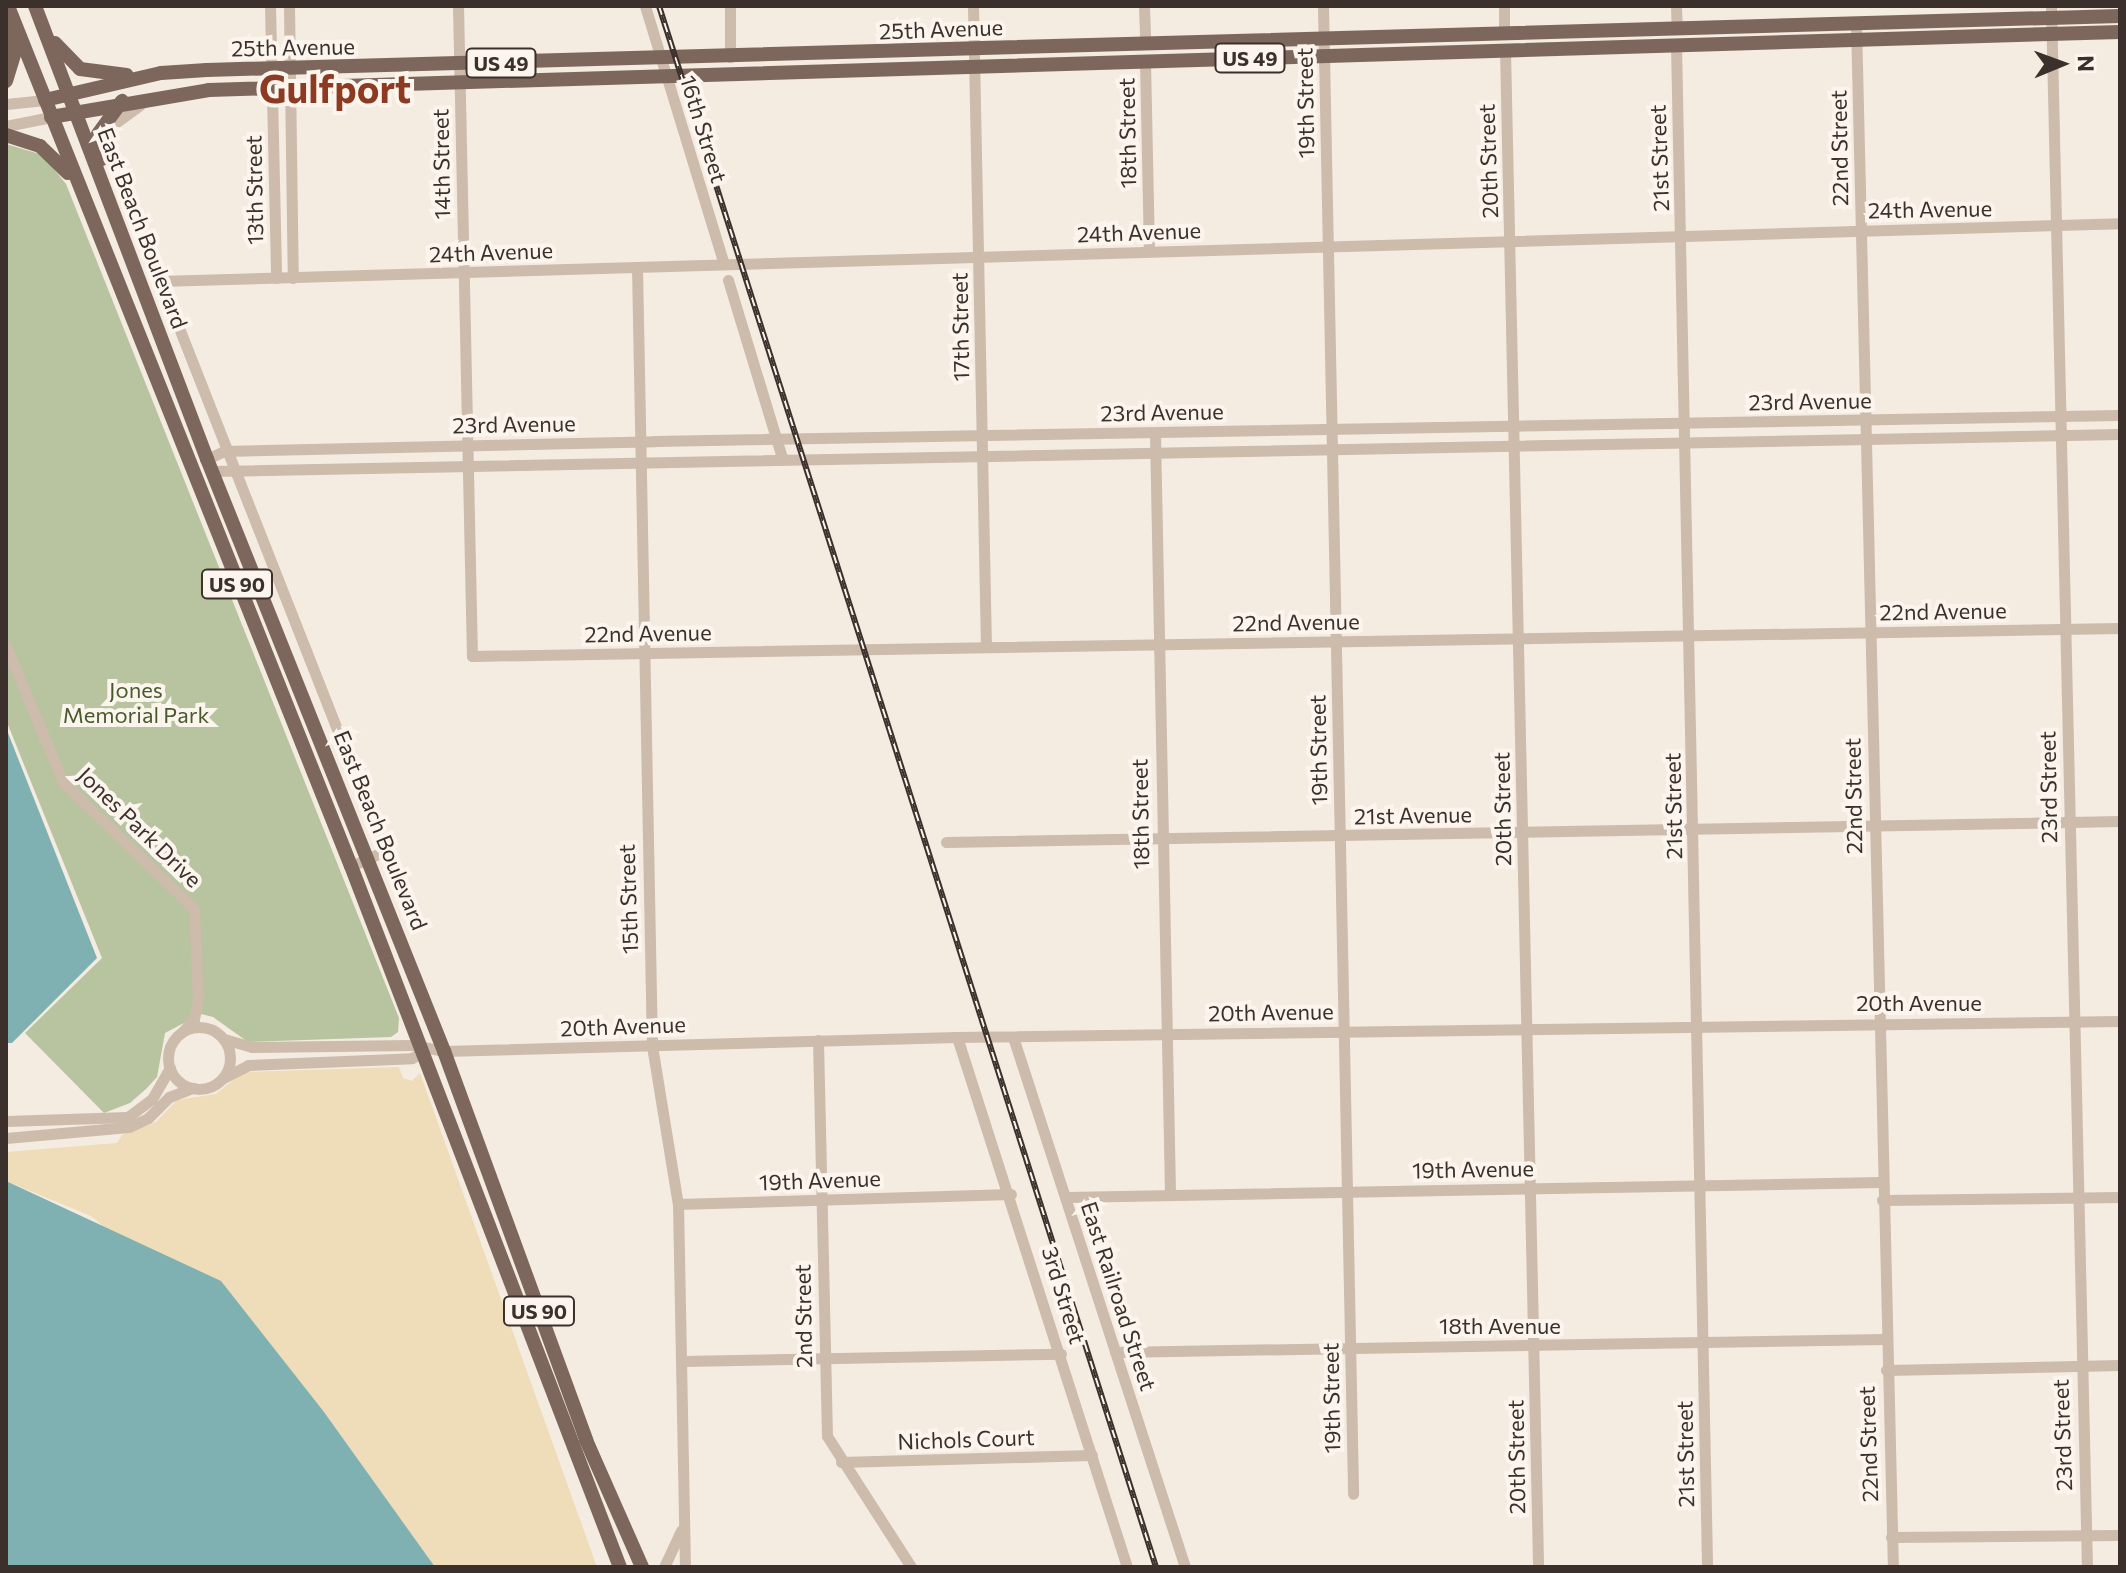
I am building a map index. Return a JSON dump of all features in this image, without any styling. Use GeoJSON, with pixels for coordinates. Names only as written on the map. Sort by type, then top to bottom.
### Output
{"type":"FeatureCollection","features":[{"type":"Feature","properties":{"kind":"main road","name":"US 90"},"geometry":{"type":"LineString","coordinates":[[35,6],[76,110]]}},
{"type":"Feature","properties":{"kind":"main road","name":"US 90"},"geometry":{"type":"LineString","coordinates":[[8,8],[51,117]]}},
{"type":"Feature","properties":{"kind":"main road"},"geometry":{"type":"LineString","coordinates":[[6,81],[14,54],[8,8]]}},
{"type":"Feature","properties":{"kind":"main road","name":"25th Avenue"},"geometry":{"type":"LineString","coordinates":[[162,95],[272,88],[1505,50],[2052,12],[2120,16]]}},
{"type":"Feature","properties":{"kind":"main road"},"geometry":{"type":"LineString","coordinates":[[43,25],[80,69],[147,76]]}},
{"type":"Feature","properties":{"kind":"main road","name":"25th Avenue"},"geometry":{"type":"LineString","coordinates":[[147,76],[272,69],[1504,34],[1857,40],[2120,32]]}},
{"type":"Feature","properties":{"kind":"main road","name":"US 49"},"geometry":{"type":"LineString","coordinates":[[45,100],[147,76]]}},
{"type":"Feature","properties":{"kind":"main road","name":"US 49"},"geometry":{"type":"LineString","coordinates":[[51,117],[162,95]]}},
{"type":"Feature","properties":{"kind":"main road"},"geometry":{"type":"LineString","coordinates":[[122,101],[102,126],[97,143],[168,338],[171,363]]}},
{"type":"Feature","properties":{"kind":"main road","name":"East Beach Boulevard"},"geometry":{"type":"LineString","coordinates":[[76,110],[210,465],[370,857],[586,1440],[642,1567]]}},
{"type":"Feature","properties":{"kind":"main road","name":"East Beach Boulevard"},"geometry":{"type":"LineString","coordinates":[[51,117],[351,866],[620,1567]]}},
{"type":"Feature","properties":{"kind":"main road"},"geometry":{"type":"LineString","coordinates":[[6,135],[33,142],[53,155],[78,186]]}},
{"type":"Feature","properties":{"kind":"street","name":"13th Street"},"geometry":{"type":"LineString","coordinates":[[270,6],[276,278]]}},
{"type":"Feature","properties":{"kind":"street","name":"13th Street"},"geometry":{"type":"LineString","coordinates":[[289,6],[293,278]]}},
{"type":"Feature","properties":{"kind":"street","name":"14th Street"},"geometry":{"type":"LineString","coordinates":[[458,6],[472,656]]}},
{"type":"Feature","properties":{"kind":"street","name":"16th Street"},"geometry":{"type":"LineString","coordinates":[[645,6],[724,264]]}},
{"type":"Feature","properties":{"kind":"street"},"geometry":{"type":"LineString","coordinates":[[730,6],[730,57]]}},
{"type":"Feature","properties":{"kind":"street","name":"17th Street"},"geometry":{"type":"LineString","coordinates":[[973,6],[986,647]]}},
{"type":"Feature","properties":{"kind":"street"},"geometry":{"type":"LineString","coordinates":[[1144,6],[1145,44]]}},
{"type":"Feature","properties":{"kind":"street","name":"19th Street"},"geometry":{"type":"LineString","coordinates":[[1323,6],[1353,1494]]}},
{"type":"Feature","properties":{"kind":"street"},"geometry":{"type":"LineString","coordinates":[[1504,6],[1504,34]]}},
{"type":"Feature","properties":{"kind":"street","name":"21st Street"},"geometry":{"type":"LineString","coordinates":[[1676,6],[1691,635],[1707,1567]]}},
{"type":"Feature","properties":{"kind":"street","name":"23rd Street"},"geometry":{"type":"LineString","coordinates":[[2052,12],[2080,1366],[2087,1567]]}},
{"type":"Feature","properties":{"kind":"street","name":"22nd Street"},"geometry":{"type":"LineString","coordinates":[[1856,24],[1881,1182],[1893,1567]]}},
{"type":"Feature","properties":{"kind":"street","name":"20th Street"},"geometry":{"type":"LineString","coordinates":[[1505,50],[1516,444],[1538,1567]]}},
{"type":"Feature","properties":{"kind":"street","name":"18th Street"},"geometry":{"type":"LineString","coordinates":[[1145,61],[1149,251]]}},
{"type":"Feature","properties":{"kind":"street"},"geometry":{"type":"LineString","coordinates":[[162,95],[118,118],[107,145],[231,471],[385,851],[351,866]]}},
{"type":"Feature","properties":{"kind":"street"},"geometry":{"type":"LineString","coordinates":[[6,104],[45,100]]}},
{"type":"Feature","properties":{"kind":"street"},"geometry":{"type":"LineString","coordinates":[[6,126],[51,117]]}},
{"type":"Feature","properties":{"kind":"street","name":"24th Avenue"},"geometry":{"type":"LineString","coordinates":[[159,281],[2120,223]]}},
{"type":"Feature","properties":{"kind":"street","name":"15th Street"},"geometry":{"type":"LineString","coordinates":[[637,267],[652,1046],[678,1204],[685,1567]]}},
{"type":"Feature","properties":{"kind":"street"},"geometry":{"type":"LineString","coordinates":[[728,280],[782,458]]}},
{"type":"Feature","properties":{"kind":"street","name":"23rd Avenue"},"geometry":{"type":"LineString","coordinates":[[2120,415],[224,451],[210,465],[231,471],[641,460],[2120,434]]}},
{"type":"Feature","properties":{"kind":"street","name":"18th Street"},"geometry":{"type":"LineString","coordinates":[[1155,433],[1160,840],[1170,1195]]}},
{"type":"Feature","properties":{"kind":"street"},"geometry":{"type":"LineString","coordinates":[[524,464],[532,444]]}},
{"type":"Feature","properties":{"kind":"street","name":"22nd Avenue"},"geometry":{"type":"LineString","coordinates":[[472,656],[2120,628]]}},
{"type":"Feature","properties":{"kind":"street","name":"Jones Park Drive"},"geometry":{"type":"LineString","coordinates":[[6,646],[63,782],[194,909],[198,1000]]}},
{"type":"Feature","properties":{"kind":"street","name":"21st Avenue"},"geometry":{"type":"LineString","coordinates":[[946,842],[2120,821]]}},
{"type":"Feature","properties":{"kind":"street"},"geometry":{"type":"LineString","coordinates":[[6,1121],[128,1117],[152,1099],[170,1068],[170,1047],[194,1019],[198,1000]]}},
{"type":"Feature","properties":{"kind":"street"},"geometry":{"type":"LineString","coordinates":[[6,1138],[129,1127],[148,1118],[169,1097],[193,1088],[209,1087],[223,1078],[230,1058],[224,1039],[215,1030],[198,1000]]}},
{"type":"Feature","properties":{"kind":"street","name":"20th Avenue"},"geometry":{"type":"LineString","coordinates":[[224,1039],[252,1047],[413,1045],[423,1051],[444,1051],[957,1037],[1697,1024],[2120,1021]]}},
{"type":"Feature","properties":{"kind":"street"},"geometry":{"type":"LineString","coordinates":[[184,1030],[199,1026],[215,1030]]}},
{"type":"Feature","properties":{"kind":"street","name":"3rd Street"},"geometry":{"type":"LineString","coordinates":[[957,1037],[1011,1194],[1127,1567]]}},
{"type":"Feature","properties":{"kind":"street","name":"East Railroad Street"},"geometry":{"type":"LineString","coordinates":[[1013,1037],[1185,1567]]}},
{"type":"Feature","properties":{"kind":"street","name":"2nd Street"},"geometry":{"type":"LineString","coordinates":[[818,1040],[827,1436],[911,1567]]}},
{"type":"Feature","properties":{"kind":"street","name":"20th Avenue"},"geometry":{"type":"LineString","coordinates":[[223,1078],[248,1065],[412,1058],[423,1051]]}},
{"type":"Feature","properties":{"kind":"street"},"geometry":{"type":"LineString","coordinates":[[170,1068],[178,1081],[193,1088]]}},
{"type":"Feature","properties":{"kind":"street","name":"19th Avenue"},"geometry":{"type":"LineString","coordinates":[[1066,1197],[1881,1182]]}},
{"type":"Feature","properties":{"kind":"street","name":"19th Avenue"},"geometry":{"type":"LineString","coordinates":[[678,1204],[1011,1194]]}},
{"type":"Feature","properties":{"kind":"street"},"geometry":{"type":"LineString","coordinates":[[1882,1200],[2120,1197]]}},
{"type":"Feature","properties":{"kind":"street","name":"18th Avenue"},"geometry":{"type":"LineString","coordinates":[[1115,1352],[1885,1339]]}},
{"type":"Feature","properties":{"kind":"street"},"geometry":{"type":"LineString","coordinates":[[682,1361],[1061,1354]]}},
{"type":"Feature","properties":{"kind":"street"},"geometry":{"type":"LineString","coordinates":[[1886,1370],[2120,1365]]}},
{"type":"Feature","properties":{"kind":"street","name":"Nichols Court"},"geometry":{"type":"LineString","coordinates":[[841,1462],[1092,1455]]}},
{"type":"Feature","properties":{"kind":"street","name":"15th Street"},"geometry":{"type":"LineString","coordinates":[[664,1567],[683,1527]]}},
{"type":"Feature","properties":{"kind":"street"},"geometry":{"type":"LineString","coordinates":[[1891,1537],[2120,1535]]}},
{"type":"Feature","properties":{"kind":"green space","name":"Jones Memorial Park"},"geometry":{"type":"Polygon","coordinates":[[[6,144],[43,155],[66,184],[399,1018],[398,1032],[391,1037],[248,1042],[213,1017],[201,1014],[165,1033],[157,1077],[147,1088],[130,1103],[104,1113],[25,1033],[102,958],[6,720],[6,144]]]}},
{"type":"Feature","properties":{"kind":"sand"},"geometry":{"type":"Polygon","coordinates":[[[399,1067],[403,1078],[412,1081],[420,1073],[597,1567],[435,1567],[324,1412],[91,1216],[6,1181],[6,1152],[117,1143],[122,1135],[156,1122],[177,1100],[216,1094],[243,1072],[399,1067]]]}},
{"type":"Feature","properties":{"kind":"water"},"geometry":{"type":"Polygon","coordinates":[[[6,728],[97,958],[12,1043],[6,1043],[6,728]]]}},
{"type":"Feature","properties":{"kind":"water"},"geometry":{"type":"Polygon","coordinates":[[[6,1181],[221,1281],[324,1412],[435,1567],[6,1567],[6,1181]]]}},
{"type":"Feature","properties":{"kind":"railway"},"geometry":{"type":"LineString","coordinates":[[659,6],[1156,1567]]}},
{"type":"Feature","properties":{"kind":"district","name":"Gulfport"},"geometry":{"type":"Point","coordinates":[335,88]}}]}
